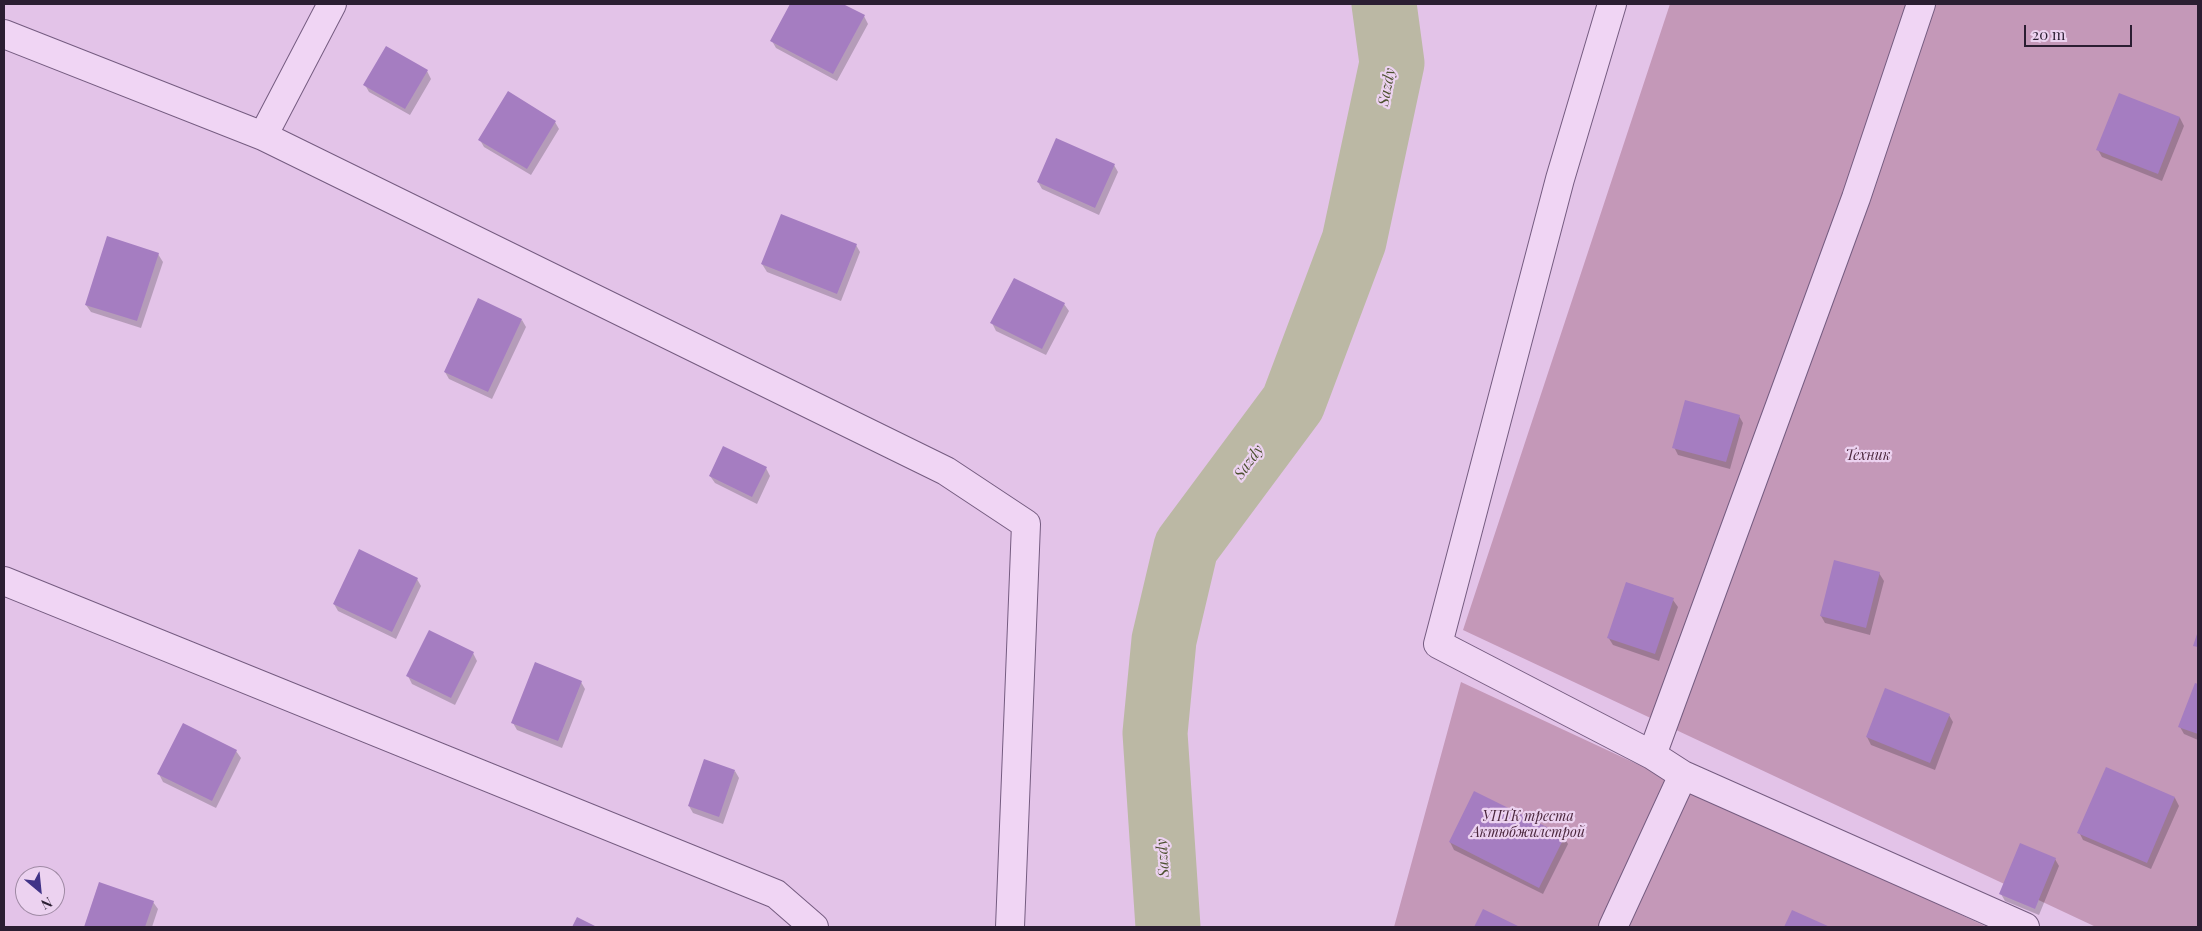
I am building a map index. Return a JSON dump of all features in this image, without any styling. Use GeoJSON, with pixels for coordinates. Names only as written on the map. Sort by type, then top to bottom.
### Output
{"type":"FeatureCollection","features":[{"type":"Feature","properties":{"kind":"lane"},"geometry":{"type":"LineString","coordinates":[[263,136],[332,4]]}},
{"type":"Feature","properties":{"kind":"lane"},"geometry":{"type":"LineString","coordinates":[[1612,4],[1560,179],[1438,644],[1652,755],[1683,775],[2025,927]]}},
{"type":"Feature","properties":{"kind":"lane"},"geometry":{"type":"LineString","coordinates":[[1652,755],[1856,198],[1921,4]]}},
{"type":"Feature","properties":{"kind":"lane"},"geometry":{"type":"LineString","coordinates":[[4,34],[263,136],[946,471],[1026,524],[1010,927]]}},
{"type":"Feature","properties":{"kind":"lane"},"geometry":{"type":"LineString","coordinates":[[4,582],[776,894],[814,927]]}},
{"type":"Feature","properties":{"kind":"lane"},"geometry":{"type":"LineString","coordinates":[[1613,927],[1683,775]]}},
{"type":"Feature","properties":{"kind":"green space","name":"Техник"},"geometry":{"type":"Polygon","coordinates":[[[1670,4],[2198,4],[2198,927],[2096,927],[1463,630],[1670,4]]]}},
{"type":"Feature","properties":{"kind":"green space","name":"УПТК треста Актюбжилстрой"},"geometry":{"type":"Polygon","coordinates":[[[1461,682],[1987,927],[1394,927],[1461,682]]]}},
{"type":"Feature","properties":{"kind":"building"},"geometry":{"type":"Polygon","coordinates":[[[790,4],[843,4],[865,15],[833,74],[770,41],[790,4]]]}},
{"type":"Feature","properties":{"kind":"building"},"geometry":{"type":"Polygon","coordinates":[[[386,46],[428,70],[405,109],[363,85],[386,46]]]}},
{"type":"Feature","properties":{"kind":"building"},"geometry":{"type":"Polygon","coordinates":[[[508,91],[556,121],[527,169],[478,140],[508,91]]]}},
{"type":"Feature","properties":{"kind":"building"},"geometry":{"type":"Polygon","coordinates":[[[2119,93],[2180,117],[2158,174],[2096,150],[2119,93]]]}},
{"type":"Feature","properties":{"kind":"building"},"geometry":{"type":"Polygon","coordinates":[[[1056,138],[1115,164],[1095,208],[1037,182],[1056,138]]]}},
{"type":"Feature","properties":{"kind":"building"},"geometry":{"type":"Polygon","coordinates":[[[781,214],[857,244],[837,294],[761,264],[781,214]]]}},
{"type":"Feature","properties":{"kind":"building"},"geometry":{"type":"Polygon","coordinates":[[[107,236],[159,253],[137,321],[85,305],[107,236]]]}},
{"type":"Feature","properties":{"kind":"building"},"geometry":{"type":"Polygon","coordinates":[[[1014,278],[1065,303],[1042,349],[990,323],[1014,278]]]}},
{"type":"Feature","properties":{"kind":"building"},"geometry":{"type":"Polygon","coordinates":[[[478,298],[522,319],[488,392],[444,372],[478,298]]]}},
{"type":"Feature","properties":{"kind":"building"},"geometry":{"type":"Polygon","coordinates":[[[1685,400],[1740,415],[1726,462],[1672,448],[1685,400]]]}},
{"type":"Feature","properties":{"kind":"building"},"geometry":{"type":"Polygon","coordinates":[[[723,446],[767,467],[752,497],[709,476],[723,446]]]}},
{"type":"Feature","properties":{"kind":"building"},"geometry":{"type":"Polygon","coordinates":[[[359,549],[418,578],[392,632],[333,604],[359,549]]]}},
{"type":"Feature","properties":{"kind":"building"},"geometry":{"type":"Polygon","coordinates":[[[1834,560],[1880,572],[1866,628],[1820,616],[1834,560]]]}},
{"type":"Feature","properties":{"kind":"building"},"geometry":{"type":"Polygon","coordinates":[[[1626,582],[1674,598],[1655,654],[1607,638],[1626,582]]]}},
{"type":"Feature","properties":{"kind":"building"},"geometry":{"type":"Polygon","coordinates":[[[429,630],[474,652],[451,698],[406,676],[429,630]]]}},
{"type":"Feature","properties":{"kind":"building"},"geometry":{"type":"Polygon","coordinates":[[[2198,631],[2198,647],[2193,646],[2198,631]]]}},
{"type":"Feature","properties":{"kind":"building"},"geometry":{"type":"Polygon","coordinates":[[[535,662],[582,681],[558,741],[511,723],[535,662]]]}},
{"type":"Feature","properties":{"kind":"building"},"geometry":{"type":"Polygon","coordinates":[[[2195,683],[2198,684],[2198,734],[2178,727],[2195,683]]]}},
{"type":"Feature","properties":{"kind":"building"},"geometry":{"type":"Polygon","coordinates":[[[1885,688],[1950,714],[1930,763],[1866,737],[1885,688]]]}},
{"type":"Feature","properties":{"kind":"building"},"geometry":{"type":"Polygon","coordinates":[[[183,723],[237,750],[212,801],[157,774],[183,723]]]}},
{"type":"Feature","properties":{"kind":"building"},"geometry":{"type":"Polygon","coordinates":[[[704,759],[735,770],[719,817],[688,806],[704,759]]]}},
{"type":"Feature","properties":{"kind":"building"},"geometry":{"type":"Polygon","coordinates":[[[2106,767],[2175,797],[2147,863],[2077,833],[2106,767]]]}},
{"type":"Feature","properties":{"kind":"building"},"geometry":{"type":"Polygon","coordinates":[[[1474,791],[1565,836],[1539,888],[1449,842],[1474,791]]]}},
{"type":"Feature","properties":{"kind":"building"},"geometry":{"type":"Polygon","coordinates":[[[2020,843],[2056,858],[2035,909],[1999,894],[2020,843]]]}},
{"type":"Feature","properties":{"kind":"building"},"geometry":{"type":"Polygon","coordinates":[[[99,882],[154,901],[145,927],[84,927],[99,882]]]}},
{"type":"Feature","properties":{"kind":"building"},"geometry":{"type":"Polygon","coordinates":[[[1483,909],[1520,927],[1474,927],[1483,909]]]}},
{"type":"Feature","properties":{"kind":"building"},"geometry":{"type":"Polygon","coordinates":[[[1792,910],[1830,927],[1784,927],[1792,910]]]}},
{"type":"Feature","properties":{"kind":"building"},"geometry":{"type":"Polygon","coordinates":[[[577,917],[597,927],[572,927],[577,917]]]}},
{"type":"Feature","properties":{"kind":"waterway","name":"Sazdy"},"geometry":{"type":"LineString","coordinates":[[1168,927],[1155,733],[1164,640],[1186,547],[1293,403],[1354,241],[1392,63],[1384,4]]}}]}
